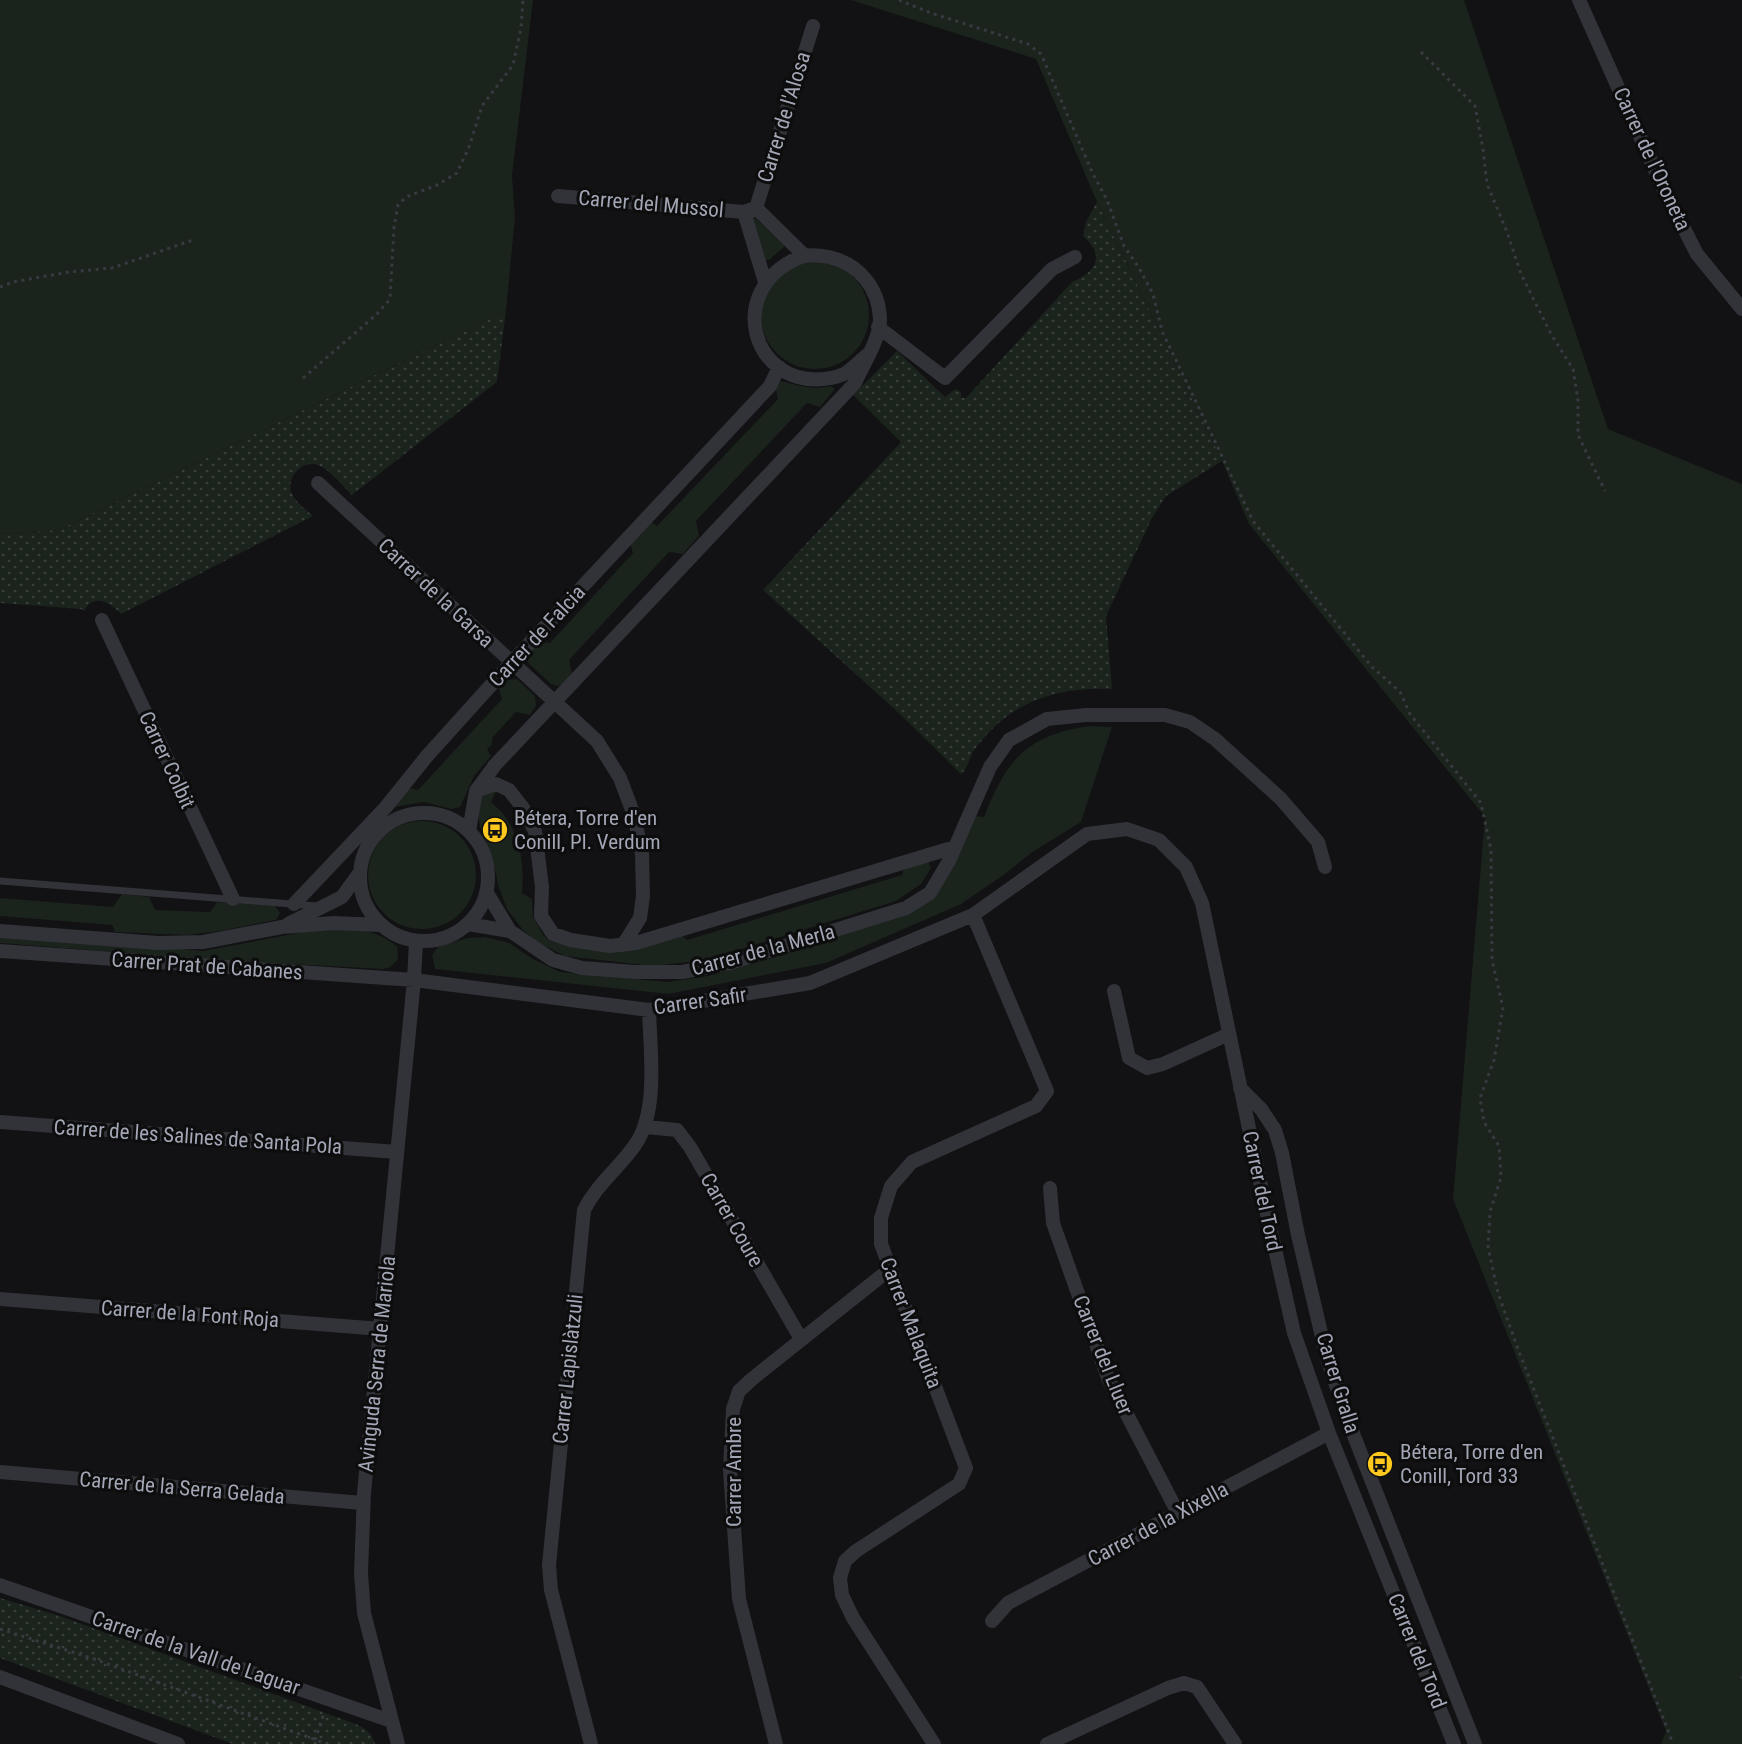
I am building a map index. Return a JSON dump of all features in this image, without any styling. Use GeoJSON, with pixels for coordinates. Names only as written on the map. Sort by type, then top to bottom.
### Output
{"type":"FeatureCollection","features":[{"type":"Feature","properties":{"kind":"street","name":"Carrer de l'Oroneta"},"geometry":{"type":"LineString","coordinates":[[1579,0],[1663,188],[1697,254],[1742,309]]}},
{"type":"Feature","properties":{"kind":"street","name":"Carrer de l'Alosa"},"geometry":{"type":"LineString","coordinates":[[805,256],[750,210],[813,26]]}},
{"type":"Feature","properties":{"kind":"street","name":"Carrer del Mussol"},"geometry":{"type":"LineString","coordinates":[[558,196],[750,210]]}},
{"type":"Feature","properties":{"kind":"street"},"geometry":{"type":"LineString","coordinates":[[750,210],[765,282]]}},
{"type":"Feature","properties":{"kind":"street"},"geometry":{"type":"LineString","coordinates":[[469,831],[476,791],[495,765],[855,383],[876,340],[880,320],[875,293],[859,270],[843,260],[819,255],[805,256],[777,269],[765,282],[758,295],[755,329],[760,345],[770,360],[779,367],[796,376],[814,380],[834,378],[846,373],[867,355]]}},
{"type":"Feature","properties":{"kind":"street"},"geometry":{"type":"LineString","coordinates":[[878,327],[945,378],[1052,269],[1075,257]]}},
{"type":"Feature","properties":{"kind":"street","name":"Carrer de Falcia"},"geometry":{"type":"LineString","coordinates":[[294,904],[386,807],[427,756],[511,663],[770,386],[779,367]]}},
{"type":"Feature","properties":{"kind":"street","name":"Carrer de la Garsa"},"geometry":{"type":"LineString","coordinates":[[318,483],[597,741],[620,778],[634,815],[642,854],[643,896],[640,918],[623,945]]}},
{"type":"Feature","properties":{"kind":"street","name":"Carrer Colbit"},"geometry":{"type":"LineString","coordinates":[[102,620],[233,900]]}},
{"type":"Feature","properties":{"kind":"street","name":"Carrer de la Merla"},"geometry":{"type":"LineString","coordinates":[[468,924],[510,931],[553,960],[582,968],[682,972],[730,963],[906,908],[930,893],[950,861],[990,767],[1009,740],[1047,719],[1086,715],[1165,715],[1190,722],[1215,739],[1281,799],[1318,842],[1325,867]]}},
{"type":"Feature","properties":{"kind":"street","name":"Carrer de la Merla"},"geometry":{"type":"LineString","coordinates":[[476,791],[496,784],[509,790],[524,808],[535,831],[543,887],[542,916],[553,934],[571,940],[610,946],[636,943],[955,847]]}},
{"type":"Feature","properties":{"kind":"street"},"geometry":{"type":"LineString","coordinates":[[411,813],[432,813],[452,819],[469,831],[480,844],[489,876],[487,893],[480,910],[468,924],[443,938],[416,941],[397,936],[381,925],[368,910],[361,891],[360,872],[364,852],[376,834],[392,821],[411,813]]}},
{"type":"Feature","properties":{"kind":"street","name":"Carrer del Tord"},"geometry":{"type":"LineString","coordinates":[[973,915],[1087,834],[1127,829],[1159,840],[1186,867],[1202,903],[1294,1333],[1329,1433],[1454,1744]]}},
{"type":"Feature","properties":{"kind":"street"},"geometry":{"type":"LineString","coordinates":[[282,927],[342,897],[360,872]]}},
{"type":"Feature","properties":{"kind":"street","name":"Carrer de la Merla"},"geometry":{"type":"LineString","coordinates":[[487,893],[510,931]]}},
{"type":"Feature","properties":{"kind":"street","name":"Carrer Safir"},"geometry":{"type":"LineString","coordinates":[[414,980],[649,1010],[810,983],[973,915]]}},
{"type":"Feature","properties":{"kind":"street","name":"Carrer Malaquita"},"geometry":{"type":"LineString","coordinates":[[934,1744],[853,1618],[842,1595],[840,1578],[845,1561],[856,1551],[959,1484],[966,1468],[881,1245],[881,1218],[891,1186],[912,1162],[1036,1106],[1047,1091],[973,915]]}},
{"type":"Feature","properties":{"kind":"street"},"geometry":{"type":"LineString","coordinates":[[0,931],[158,943],[202,942],[282,927],[334,923],[381,925]]}},
{"type":"Feature","properties":{"kind":"street","name":"Avinguda Serra de Mariola"},"geometry":{"type":"LineString","coordinates":[[398,1744],[364,1613],[361,1573],[363,1503],[416,941]]}},
{"type":"Feature","properties":{"kind":"street","name":"Carrer Prat de Cabanes"},"geometry":{"type":"LineString","coordinates":[[0,951],[414,980]]}},
{"type":"Feature","properties":{"kind":"street"},"geometry":{"type":"LineString","coordinates":[[1114,991],[1129,1058],[1147,1068],[1163,1064],[1229,1034]]}},
{"type":"Feature","properties":{"kind":"street","name":"Carrer Lapislàtzuli"},"geometry":{"type":"LineString","coordinates":[[591,1744],[551,1590],[550,1548],[584,1210],[591,1196],[635,1145],[646,1127],[651,1102],[649,1010]]}},
{"type":"Feature","properties":{"kind":"street","name":"Carrer Gralla"},"geometry":{"type":"LineString","coordinates":[[1240,1088],[1261,1109],[1275,1130],[1327,1358],[1347,1418],[1475,1744]]}},
{"type":"Feature","properties":{"kind":"street","name":"Carrer de les Salines de Santa Pola"},"geometry":{"type":"LineString","coordinates":[[0,1122],[397,1152]]}},
{"type":"Feature","properties":{"kind":"street","name":"Carrer Coure"},"geometry":{"type":"LineString","coordinates":[[646,1127],[677,1130],[690,1147],[801,1340]]}},
{"type":"Feature","properties":{"kind":"street","name":"Carrer del Lluer"},"geometry":{"type":"LineString","coordinates":[[1050,1188],[1053,1223],[1108,1378],[1178,1513]]}},
{"type":"Feature","properties":{"kind":"street","name":"Carrer Ambre"},"geometry":{"type":"LineString","coordinates":[[776,1744],[739,1599],[730,1470],[733,1409],[739,1391],[890,1269]]}},
{"type":"Feature","properties":{"kind":"street","name":"Carrer de la Font Roja"},"geometry":{"type":"LineString","coordinates":[[0,1299],[381,1329]]}},
{"type":"Feature","properties":{"kind":"street","name":"Carrer de la Xixella"},"geometry":{"type":"LineString","coordinates":[[992,1621],[1008,1603],[1329,1433]]}},
{"type":"Feature","properties":{"kind":"street","name":"Carrer de la Serra Gelada"},"geometry":{"type":"LineString","coordinates":[[0,1472],[363,1503]]}},
{"type":"Feature","properties":{"kind":"street","name":"Carrer de la Vall de Laguar"},"geometry":{"type":"LineString","coordinates":[[0,1585],[391,1720]]}},
{"type":"Feature","properties":{"kind":"street"},"geometry":{"type":"LineString","coordinates":[[0,1677],[178,1744]]}},
{"type":"Feature","properties":{"kind":"street"},"geometry":{"type":"LineString","coordinates":[[1047,1744],[1168,1688],[1184,1683],[1197,1687],[1235,1744]]}},
{"type":"Feature","properties":{"kind":"lane"},"geometry":{"type":"LineString","coordinates":[[0,881],[323,906]]}},
{"type":"Feature","properties":{"kind":"path"},"geometry":{"type":"LineString","coordinates":[[303,378],[376,315],[390,299],[398,204],[406,197],[437,185],[457,173],[469,147],[482,106],[513,65],[521,28],[523,0]]}},
{"type":"Feature","properties":{"kind":"path"},"geometry":{"type":"LineString","coordinates":[[899,0],[931,13],[1028,44],[1041,54],[1107,200],[1124,246],[1139,267],[1153,294],[1162,331],[1253,521],[1372,667],[1400,692],[1410,714],[1481,803],[1491,850],[1492,960],[1503,1008],[1494,1060],[1480,1098],[1484,1122],[1499,1146],[1501,1177],[1490,1212],[1488,1246],[1498,1293],[1654,1691],[1671,1738],[1670,1744]]}},
{"type":"Feature","properties":{"kind":"path"},"geometry":{"type":"LineString","coordinates":[[1421,52],[1474,106],[1483,148],[1487,184],[1521,274],[1551,334],[1573,369],[1578,400],[1578,435],[1605,491]]}},
{"type":"Feature","properties":{"kind":"path"},"geometry":{"type":"LineString","coordinates":[[0,287],[13,282],[57,274],[111,268],[193,240]]}},
{"type":"Feature","properties":{"kind":"path"},"geometry":{"type":"LineString","coordinates":[[0,1629],[94,1659],[327,1744]]}},
{"type":"Feature","properties":{"kind":"path"},"geometry":{"type":"LineString","coordinates":[[315,1740],[324,1713]]}},
{"type":"Feature","properties":{"kind":"shaded area"},"geometry":{"type":"Polygon","coordinates":[[[0,0],[533,0],[512,176],[515,217],[506,311],[59,530],[0,534],[0,0]]]}},
{"type":"Feature","properties":{"kind":"shaded area"},"geometry":{"type":"Polygon","coordinates":[[[851,0],[1464,0],[1608,429],[1742,484],[1742,1744],[1661,1744],[1666,1731],[1453,1199],[1485,817],[1249,524],[1222,461],[1097,202],[1036,59],[851,0]]]}},
{"type":"Feature","properties":{"kind":"shaded area"},"geometry":{"type":"Polygon","coordinates":[[[1097,202],[1222,461],[1166,496],[1152,518],[1106,616],[1112,689],[1058,693],[1025,705],[996,725],[983,739],[961,774],[902,716],[763,590],[901,442],[853,395],[897,351],[945,397],[955,389],[961,392],[961,398],[966,398],[1072,282],[1092,268],[1096,257],[1090,243],[1083,236],[1086,222],[1097,202]]]}},
{"type":"Feature","properties":{"kind":"shaded area"},"geometry":{"type":"Polygon","coordinates":[[[751,214],[784,245],[769,260],[765,260],[751,214]]]}},
{"type":"Feature","properties":{"kind":"shaded area"},"geometry":{"type":"Polygon","coordinates":[[[815,261],[836,265],[853,277],[865,294],[869,315],[865,336],[853,353],[836,365],[815,369],[794,365],[777,353],[765,336],[761,315],[765,294],[777,277],[794,265],[815,261]]]}},
{"type":"Feature","properties":{"kind":"shaded area"},"geometry":{"type":"Polygon","coordinates":[[[506,311],[497,382],[352,495],[333,475],[320,466],[309,464],[303,466],[294,474],[290,485],[291,491],[297,501],[313,516],[121,614],[103,601],[93,602],[84,611],[0,603],[0,534],[59,530],[506,311]]]}},
{"type":"Feature","properties":{"kind":"shaded area"},"geometry":{"type":"Polygon","coordinates":[[[782,381],[800,386],[831,386],[835,389],[820,407],[807,403],[696,521],[699,536],[683,554],[669,552],[569,660],[572,673],[563,684],[558,686],[551,684],[527,662],[526,654],[536,641],[550,643],[633,553],[629,539],[648,519],[657,526],[778,399],[774,383],[782,381]]]}},
{"type":"Feature","properties":{"kind":"shaded area"},"geometry":{"type":"Polygon","coordinates":[[[517,679],[535,696],[536,706],[530,715],[516,712],[492,738],[492,745],[487,749],[491,756],[474,776],[460,807],[451,809],[424,802],[394,807],[404,787],[418,790],[502,699],[498,686],[504,680],[517,679]]]}},
{"type":"Feature","properties":{"kind":"shaded area"},"geometry":{"type":"Polygon","coordinates":[[[1089,726],[1112,727],[1081,822],[1031,853],[961,904],[826,963],[668,994],[435,969],[432,955],[438,947],[468,938],[485,937],[509,943],[533,959],[560,972],[667,982],[708,976],[762,961],[906,914],[931,899],[975,816],[984,817],[1001,780],[1022,754],[1034,744],[1050,736],[1089,726]]]}},
{"type":"Feature","properties":{"kind":"shaded area"},"geometry":{"type":"Polygon","coordinates":[[[496,791],[491,802],[508,821],[514,832],[521,856],[522,893],[532,899],[533,917],[544,936],[550,941],[571,946],[678,932],[687,940],[902,875],[905,861],[927,858],[931,868],[921,884],[896,901],[706,960],[653,966],[565,956],[537,942],[523,930],[507,909],[499,888],[492,856],[480,826],[478,812],[481,796],[496,791]]]}},
{"type":"Feature","properties":{"kind":"shaded area"},"geometry":{"type":"Polygon","coordinates":[[[422,821],[443,825],[461,836],[472,854],[476,875],[472,896],[461,914],[443,925],[422,929],[401,925],[383,914],[372,896],[368,875],[372,854],[383,836],[401,825],[422,821]]]}},
{"type":"Feature","properties":{"kind":"shaded area"},"geometry":{"type":"Polygon","coordinates":[[[122,894],[149,897],[155,910],[210,912],[217,902],[275,906],[280,913],[275,920],[187,935],[115,932],[112,925],[0,916],[0,898],[113,907],[122,894]]]}},
{"type":"Feature","properties":{"kind":"shaded area"},"geometry":{"type":"Polygon","coordinates":[[[335,926],[359,929],[383,937],[397,947],[398,959],[390,967],[383,969],[218,960],[0,943],[0,936],[203,951],[335,926]]]}},
{"type":"Feature","properties":{"kind":"shaded area"},"geometry":{"type":"Polygon","coordinates":[[[0,1598],[60,1616],[353,1723],[367,1730],[375,1744],[233,1744],[0,1658],[0,1598]]]}},
{"type":"Feature","properties":{"kind":"place","name":"Bétera, Torre d'en Conill, Pl. Verdum"},"geometry":{"type":"Point","coordinates":[495,830]}},
{"type":"Feature","properties":{"kind":"place","name":"Bétera, Torre d'en Conill, Tord 33"},"geometry":{"type":"Point","coordinates":[1380,1464]}}]}
